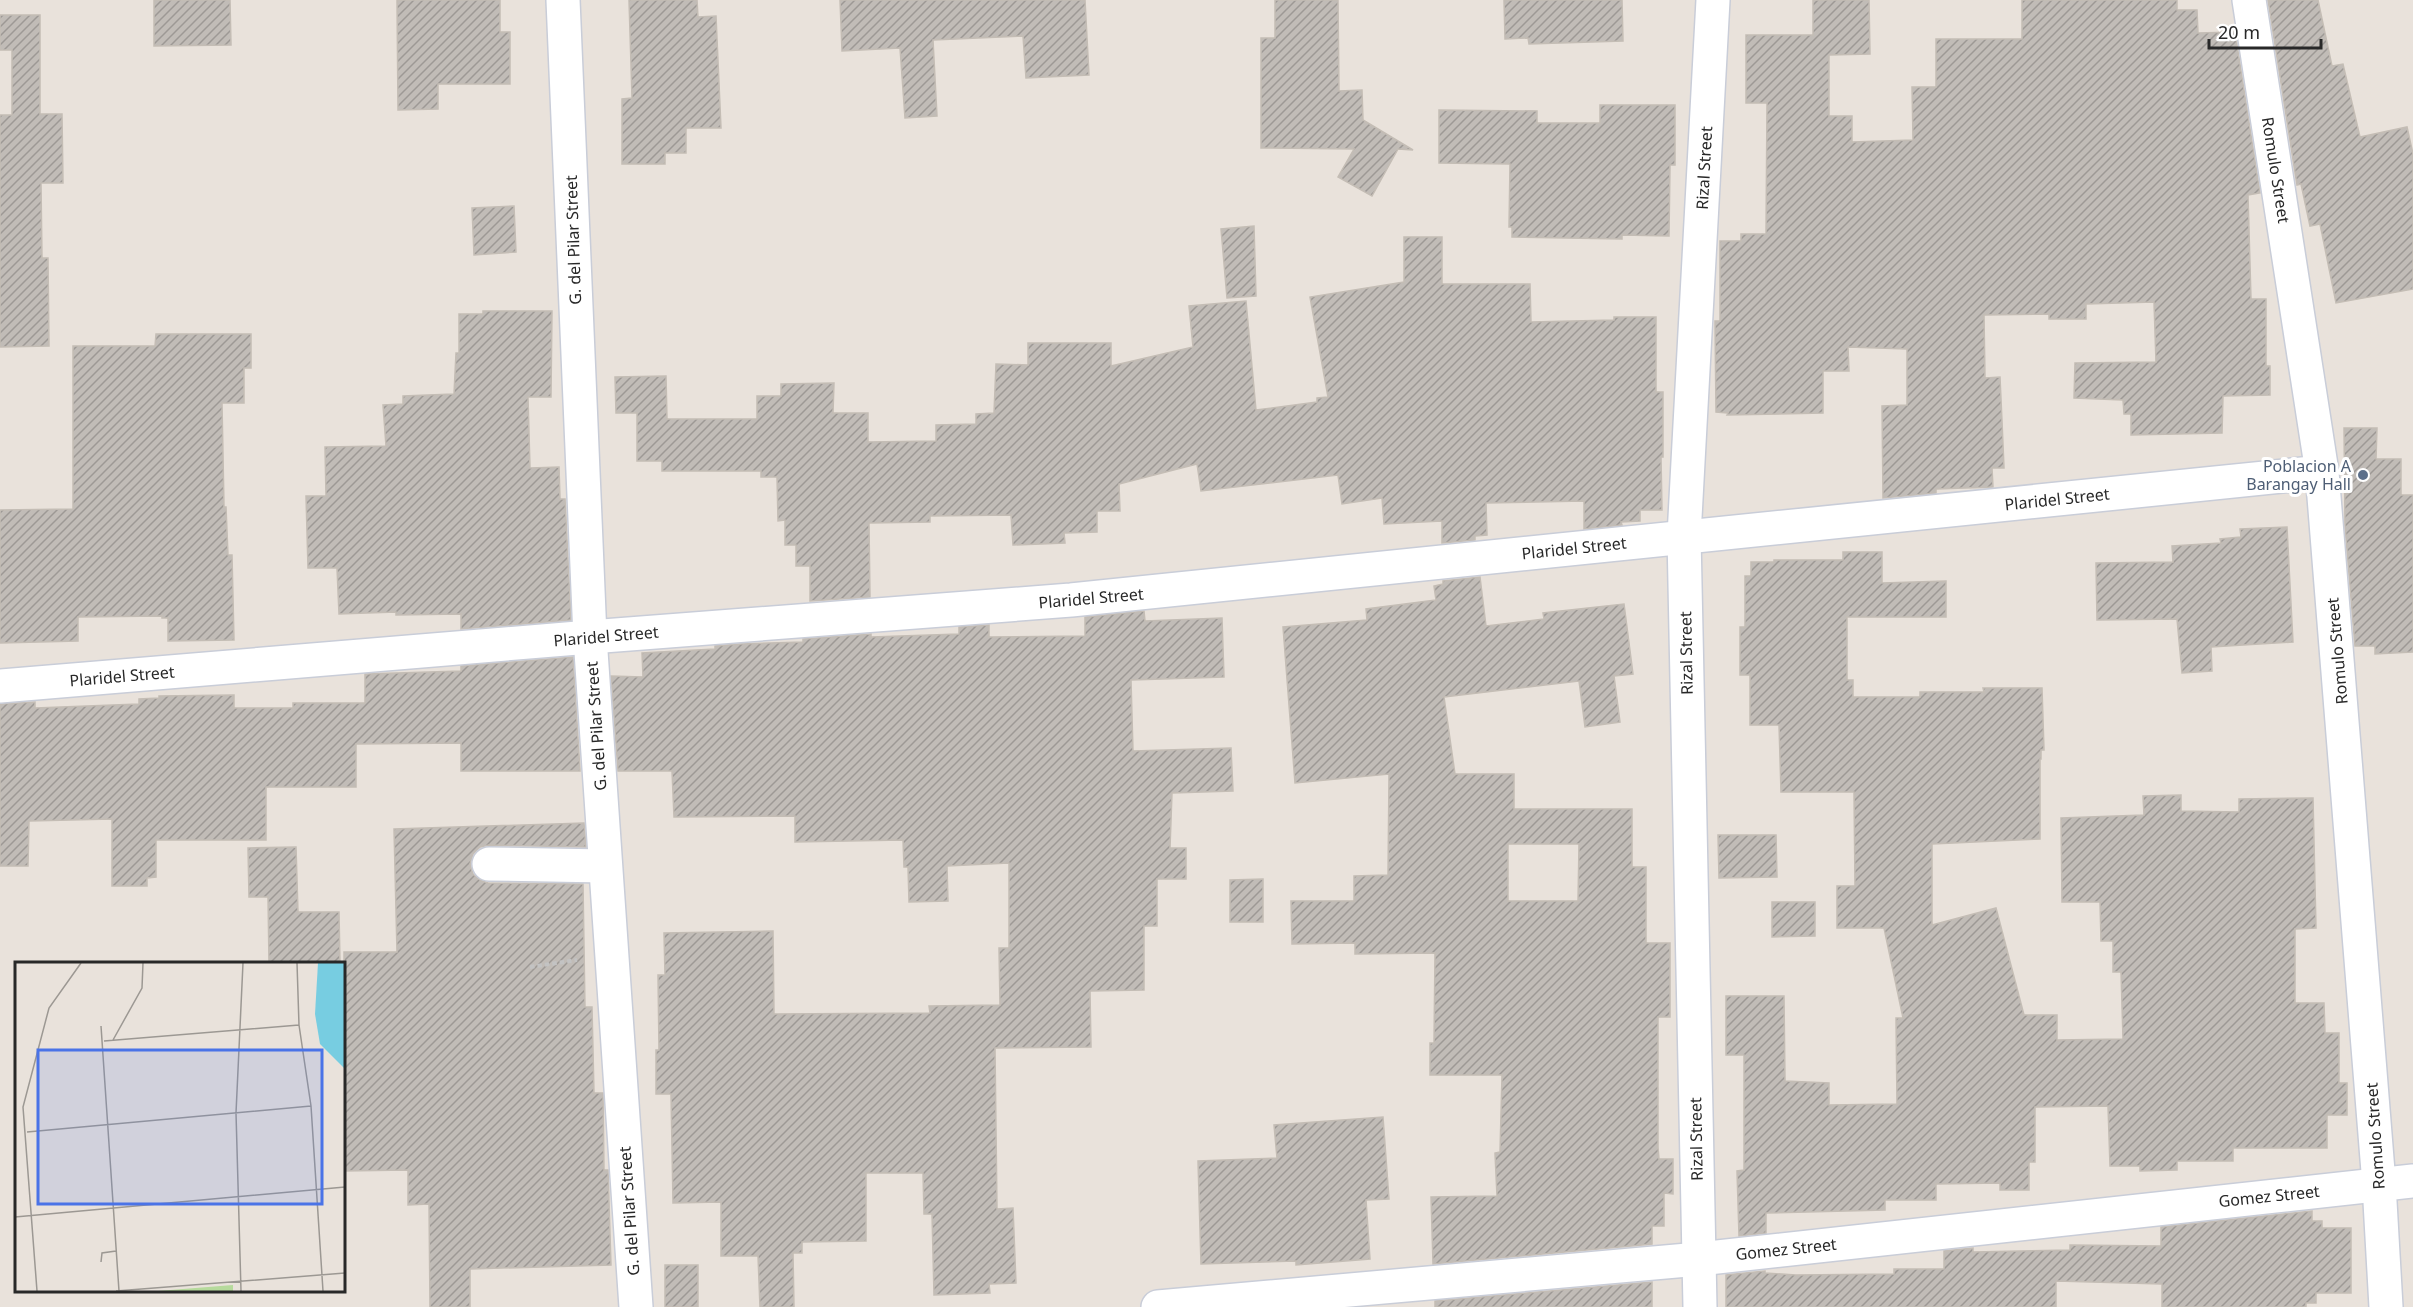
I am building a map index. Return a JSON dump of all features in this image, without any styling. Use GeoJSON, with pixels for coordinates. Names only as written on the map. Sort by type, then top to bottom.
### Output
{"type":"FeatureCollection","features":[{"type":"Feature","properties":{"kind":"street","name":"G. del Pilar Street"},"geometry":{"type":"LineString","coordinates":[[564,0],[590,637],[636,1307]]}},
{"type":"Feature","properties":{"kind":"street","name":"Rizal Street"},"geometry":{"type":"LineString","coordinates":[[1700,1307],[1684,536],[1713,0]]}},
{"type":"Feature","properties":{"kind":"street","name":"Romulo Street"},"geometry":{"type":"LineString","coordinates":[[2249,0],[2322,472],[2379,1184],[2386,1307]]}},
{"type":"Feature","properties":{"kind":"street","name":"Plaridel Street"},"geometry":{"type":"LineString","coordinates":[[0,686],[1071,600],[2322,472]]}},
{"type":"Feature","properties":{"kind":"street"},"geometry":{"type":"LineString","coordinates":[[489,864],[605,866]]}},
{"type":"Feature","properties":{"kind":"street","name":"Gomez Street"},"geometry":{"type":"LineString","coordinates":[[1158,1307],[1699,1259],[2413,1181]]}},
{"type":"Feature","properties":{"kind":"path"},"geometry":{"type":"LineString","coordinates":[[530,967],[611,955]]}},
{"type":"Feature","properties":{"kind":"building"},"geometry":{"type":"Polygon","coordinates":[[[154,0],[230,0],[231,45],[154,46],[154,0]]]}},
{"type":"Feature","properties":{"kind":"building"},"geometry":{"type":"Polygon","coordinates":[[[397,0],[500,0],[500,32],[510,32],[510,84],[438,84],[438,109],[398,110],[397,0]]]}},
{"type":"Feature","properties":{"kind":"building"},"geometry":{"type":"Polygon","coordinates":[[[629,0],[697,0],[698,17],[716,16],[721,128],[686,128],[686,153],[665,153],[665,164],[622,164],[622,99],[632,98],[629,0]]]}},
{"type":"Feature","properties":{"kind":"building"},"geometry":{"type":"Polygon","coordinates":[[[840,0],[1085,0],[1089,75],[1026,78],[1023,36],[933,40],[937,116],[905,118],[900,48],[842,51],[840,0]]]}},
{"type":"Feature","properties":{"kind":"building"},"geometry":{"type":"Polygon","coordinates":[[[1275,0],[1338,0],[1339,91],[1362,90],[1363,120],[1413,150],[1398,149],[1372,196],[1338,177],[1354,149],[1261,148],[1261,38],[1275,38],[1275,0]]]}},
{"type":"Feature","properties":{"kind":"building"},"geometry":{"type":"Polygon","coordinates":[[[1504,0],[1622,0],[1623,41],[1529,44],[1528,38],[1505,39],[1504,0]]]}},
{"type":"Feature","properties":{"kind":"building"},"geometry":{"type":"Polygon","coordinates":[[[1813,0],[1869,0],[1870,54],[1829,55],[1829,116],[1852,116],[1852,142],[1913,140],[1912,87],[1936,87],[1936,39],[2022,39],[2022,0],[2177,0],[2177,10],[2197,10],[2198,33],[2235,32],[2260,193],[2248,195],[2251,299],[2266,299],[2266,366],[2270,366],[2270,395],[2223,396],[2222,433],[2131,435],[2131,414],[2124,414],[2123,400],[2074,398],[2075,363],[2156,362],[2154,302],[2086,304],[2086,319],[2049,319],[2049,314],[1984,315],[1985,378],[2000,377],[2004,468],[1992,468],[1993,487],[1936,489],[1936,493],[1883,498],[1882,406],[1907,405],[1907,349],[1848,347],[1849,371],[1823,371],[1823,413],[1727,415],[1728,413],[1716,412],[1715,321],[1720,321],[1720,241],[1741,241],[1741,234],[1766,234],[1767,103],[1746,103],[1746,35],[1813,35],[1813,0]]]}},
{"type":"Feature","properties":{"kind":"building"},"geometry":{"type":"Polygon","coordinates":[[[2268,0],[2318,0],[2332,66],[2343,64],[2360,137],[2407,127],[2413,154],[2413,289],[2336,303],[2320,224],[2310,226],[2301,184],[2297,185],[2268,0]]]}},
{"type":"Feature","properties":{"kind":"building"},"geometry":{"type":"Polygon","coordinates":[[[0,15],[40,15],[40,114],[62,114],[63,183],[41,183],[42,258],[48,258],[49,346],[0,347],[0,115],[12,115],[12,50],[0,50],[0,15]]]}},
{"type":"Feature","properties":{"kind":"building"},"geometry":{"type":"Polygon","coordinates":[[[1600,105],[1675,105],[1675,165],[1670,165],[1669,236],[1622,235],[1622,239],[1512,237],[1512,227],[1509,227],[1510,164],[1439,163],[1439,110],[1537,111],[1537,123],[1600,123],[1600,105]]]}},
{"type":"Feature","properties":{"kind":"building"},"geometry":{"type":"Polygon","coordinates":[[[514,206],[516,252],[474,255],[472,208],[514,206]]]}},
{"type":"Feature","properties":{"kind":"building"},"geometry":{"type":"Polygon","coordinates":[[[1254,226],[1256,296],[1227,298],[1221,229],[1254,226]]]}},
{"type":"Feature","properties":{"kind":"building"},"geometry":{"type":"Polygon","coordinates":[[[1404,237],[1442,237],[1442,284],[1530,284],[1531,322],[1656,317],[1656,392],[1663,392],[1662,510],[1640,510],[1640,521],[1584,529],[1584,501],[1486,503],[1487,535],[1475,536],[1475,540],[1442,543],[1442,521],[1384,524],[1382,498],[1342,504],[1338,475],[1201,491],[1197,464],[1119,484],[1120,511],[1097,511],[1097,532],[1064,533],[1065,543],[1013,545],[1011,515],[930,516],[930,522],[869,523],[870,597],[810,601],[810,566],[796,566],[796,545],[785,545],[785,520],[778,521],[777,477],[761,477],[761,471],[662,471],[662,461],[637,461],[637,413],[616,413],[615,377],[666,376],[667,419],[757,419],[757,396],[781,396],[781,384],[834,383],[833,413],[868,413],[868,442],[936,441],[936,425],[976,424],[976,414],[994,413],[996,364],[1028,365],[1028,343],[1111,343],[1111,366],[1193,347],[1189,306],[1246,301],[1256,410],[1317,402],[1317,398],[1328,397],[1310,297],[1404,282],[1404,237]]]}},
{"type":"Feature","properties":{"kind":"building"},"geometry":{"type":"Polygon","coordinates":[[[483,311],[552,311],[551,397],[528,397],[530,468],[559,467],[560,499],[565,499],[571,620],[461,629],[461,614],[396,615],[396,612],[339,614],[337,568],[308,568],[306,496],[326,496],[325,447],[386,446],[383,405],[403,404],[403,396],[454,394],[456,353],[459,353],[459,314],[483,314],[483,311]]]}},
{"type":"Feature","properties":{"kind":"building"},"geometry":{"type":"Polygon","coordinates":[[[156,334],[251,334],[251,368],[244,368],[244,403],[222,403],[224,507],[226,507],[228,555],[232,555],[234,640],[168,641],[168,618],[162,618],[162,616],[78,617],[78,641],[0,643],[0,510],[73,509],[73,346],[155,346],[156,334]]]}},
{"type":"Feature","properties":{"kind":"building"},"geometry":{"type":"Polygon","coordinates":[[[2344,428],[2377,428],[2376,459],[2401,459],[2401,495],[2413,495],[2413,652],[2375,654],[2375,646],[2355,646],[2345,526],[2344,428]]]}},
{"type":"Feature","properties":{"kind":"building"},"geometry":{"type":"Polygon","coordinates":[[[2287,527],[2293,642],[2211,647],[2212,671],[2182,673],[2177,619],[2097,620],[2096,563],[2173,562],[2172,546],[2221,543],[2220,539],[2241,537],[2240,529],[2287,527]]]}},
{"type":"Feature","properties":{"kind":"building"},"geometry":{"type":"Polygon","coordinates":[[[1843,552],[1882,552],[1882,583],[1946,581],[1946,617],[1847,617],[1847,680],[1853,680],[1853,697],[1920,697],[1920,692],[1984,692],[1983,688],[2042,688],[2044,750],[2041,750],[2040,759],[2040,839],[1932,844],[1932,925],[1996,908],[2024,1015],[2057,1015],[2057,1040],[2123,1039],[2121,972],[2113,972],[2113,941],[2101,941],[2100,902],[2062,902],[2061,818],[2144,815],[2143,796],[2181,795],[2181,811],[2239,812],[2239,799],[2313,798],[2316,928],[2295,929],[2295,1003],[2324,1003],[2325,1033],[2339,1033],[2339,1083],[2347,1083],[2347,1115],[2327,1115],[2327,1148],[2233,1148],[2233,1161],[2177,1161],[2177,1170],[2140,1171],[2140,1166],[2110,1166],[2108,1106],[2035,1107],[2035,1162],[2029,1162],[2029,1190],[2000,1190],[2000,1183],[1936,1184],[1936,1200],[1885,1200],[1885,1210],[1766,1213],[1766,1233],[1739,1236],[1737,1171],[1744,1170],[1744,1055],[1726,1055],[1726,996],[1784,996],[1785,1081],[1829,1083],[1829,1105],[1897,1104],[1896,1018],[1903,1018],[1884,928],[1837,928],[1837,886],[1855,886],[1854,792],[1781,792],[1779,725],[1750,725],[1750,675],[1740,675],[1740,627],[1745,627],[1745,576],[1751,576],[1751,562],[1843,560],[1843,552]]]}},
{"type":"Feature","properties":{"kind":"building"},"geometry":{"type":"Polygon","coordinates":[[[1480,577],[1486,626],[1544,619],[1543,613],[1624,604],[1633,674],[1614,676],[1620,722],[1585,727],[1579,681],[1444,697],[1455,774],[1514,774],[1514,809],[1632,809],[1632,867],[1646,867],[1646,943],[1670,943],[1670,1017],[1658,1017],[1658,1147],[1659,1159],[1673,1159],[1673,1194],[1664,1193],[1664,1226],[1652,1226],[1652,1244],[1433,1264],[1431,1197],[1497,1196],[1495,1153],[1500,1152],[1502,1075],[1430,1075],[1430,1043],[1434,1043],[1435,953],[1355,954],[1355,943],[1292,944],[1291,901],[1354,901],[1354,876],[1388,875],[1389,774],[1295,783],[1283,627],[1367,620],[1366,609],[1436,600],[1434,586],[1443,584],[1443,581],[1480,577]],[[1508,844],[1508,901],[1578,901],[1579,844],[1508,844]]]}},
{"type":"Feature","properties":{"kind":"building"},"geometry":{"type":"Polygon","coordinates":[[[1144,611],[1145,621],[1222,618],[1224,677],[1131,680],[1133,751],[1231,748],[1233,791],[1172,793],[1170,848],[1186,848],[1186,879],[1157,879],[1157,926],[1144,926],[1144,990],[1090,991],[1091,1047],[995,1048],[997,1209],[1013,1208],[1016,1283],[989,1284],[990,1293],[934,1295],[932,1214],[924,1214],[923,1173],[866,1173],[866,1241],[802,1242],[802,1253],[793,1253],[794,1307],[760,1307],[758,1256],[721,1256],[721,1202],[673,1203],[671,1094],[656,1094],[656,1050],[659,1050],[658,975],[665,975],[664,933],[773,931],[774,1014],[930,1013],[929,1006],[1000,1005],[999,948],[1009,948],[1009,863],[947,866],[948,901],[909,902],[908,867],[904,867],[903,840],[795,842],[795,816],[674,817],[672,771],[618,771],[611,676],[643,677],[642,653],[715,649],[715,646],[740,644],[803,642],[803,639],[871,634],[871,637],[959,634],[959,627],[989,625],[989,637],[1085,636],[1085,617],[1144,611]]]}},
{"type":"Feature","properties":{"kind":"building"},"geometry":{"type":"Polygon","coordinates":[[[573,657],[580,771],[461,771],[461,743],[356,744],[356,787],[266,787],[266,840],[156,840],[156,877],[147,878],[147,886],[112,886],[112,819],[29,821],[28,866],[0,866],[0,704],[35,702],[35,708],[139,704],[139,699],[159,698],[159,696],[234,695],[234,708],[293,708],[293,703],[365,703],[365,674],[461,671],[461,666],[573,657]]]}},
{"type":"Feature","properties":{"kind":"building"},"geometry":{"type":"Polygon","coordinates":[[[584,823],[586,847],[489,845],[480,847],[473,854],[470,864],[473,874],[488,883],[583,884],[585,1007],[592,1007],[594,1093],[603,1093],[604,1170],[608,1170],[611,1265],[470,1269],[470,1307],[430,1307],[429,1204],[408,1205],[408,1170],[345,1171],[344,952],[397,952],[394,829],[584,823]]]}},
{"type":"Feature","properties":{"kind":"building"},"geometry":{"type":"Polygon","coordinates":[[[1718,835],[1776,835],[1777,877],[1719,878],[1718,835]]]}},
{"type":"Feature","properties":{"kind":"building"},"geometry":{"type":"Polygon","coordinates":[[[296,847],[298,912],[339,912],[340,962],[269,962],[268,897],[249,897],[248,848],[296,847]]]}},
{"type":"Feature","properties":{"kind":"building"},"geometry":{"type":"Polygon","coordinates":[[[1263,879],[1263,922],[1230,922],[1230,880],[1263,879]]]}},
{"type":"Feature","properties":{"kind":"building"},"geometry":{"type":"Polygon","coordinates":[[[1772,902],[1815,902],[1815,936],[1772,937],[1772,902]]]}},
{"type":"Feature","properties":{"kind":"building"},"geometry":{"type":"Polygon","coordinates":[[[1383,1117],[1389,1199],[1366,1200],[1370,1259],[1296,1265],[1296,1261],[1201,1264],[1198,1161],[1277,1158],[1274,1125],[1383,1117]]]}},
{"type":"Feature","properties":{"kind":"building"},"geometry":{"type":"Polygon","coordinates":[[[2312,1211],[2312,1221],[2322,1221],[2322,1228],[2351,1228],[2351,1293],[2316,1293],[2316,1303],[2306,1303],[2306,1307],[2162,1307],[2162,1284],[2056,1281],[2056,1307],[1726,1307],[1726,1275],[1765,1271],[1765,1273],[1796,1275],[1894,1274],[1894,1269],[1944,1269],[1944,1251],[1973,1248],[1973,1252],[2070,1250],[2070,1245],[2161,1246],[2161,1227],[2312,1211]]]}},
{"type":"Feature","properties":{"kind":"building"},"geometry":{"type":"Polygon","coordinates":[[[665,1265],[698,1265],[698,1307],[665,1307],[665,1265]]]}},
{"type":"Feature","properties":{"kind":"building"},"geometry":{"type":"Polygon","coordinates":[[[1652,1282],[1652,1307],[1435,1307],[1435,1301],[1652,1282]]]}},
{"type":"Feature","properties":{"kind":"place","name":"Poblacion A Barangay Hall"},"geometry":{"type":"Point","coordinates":[2363,475]}}]}
